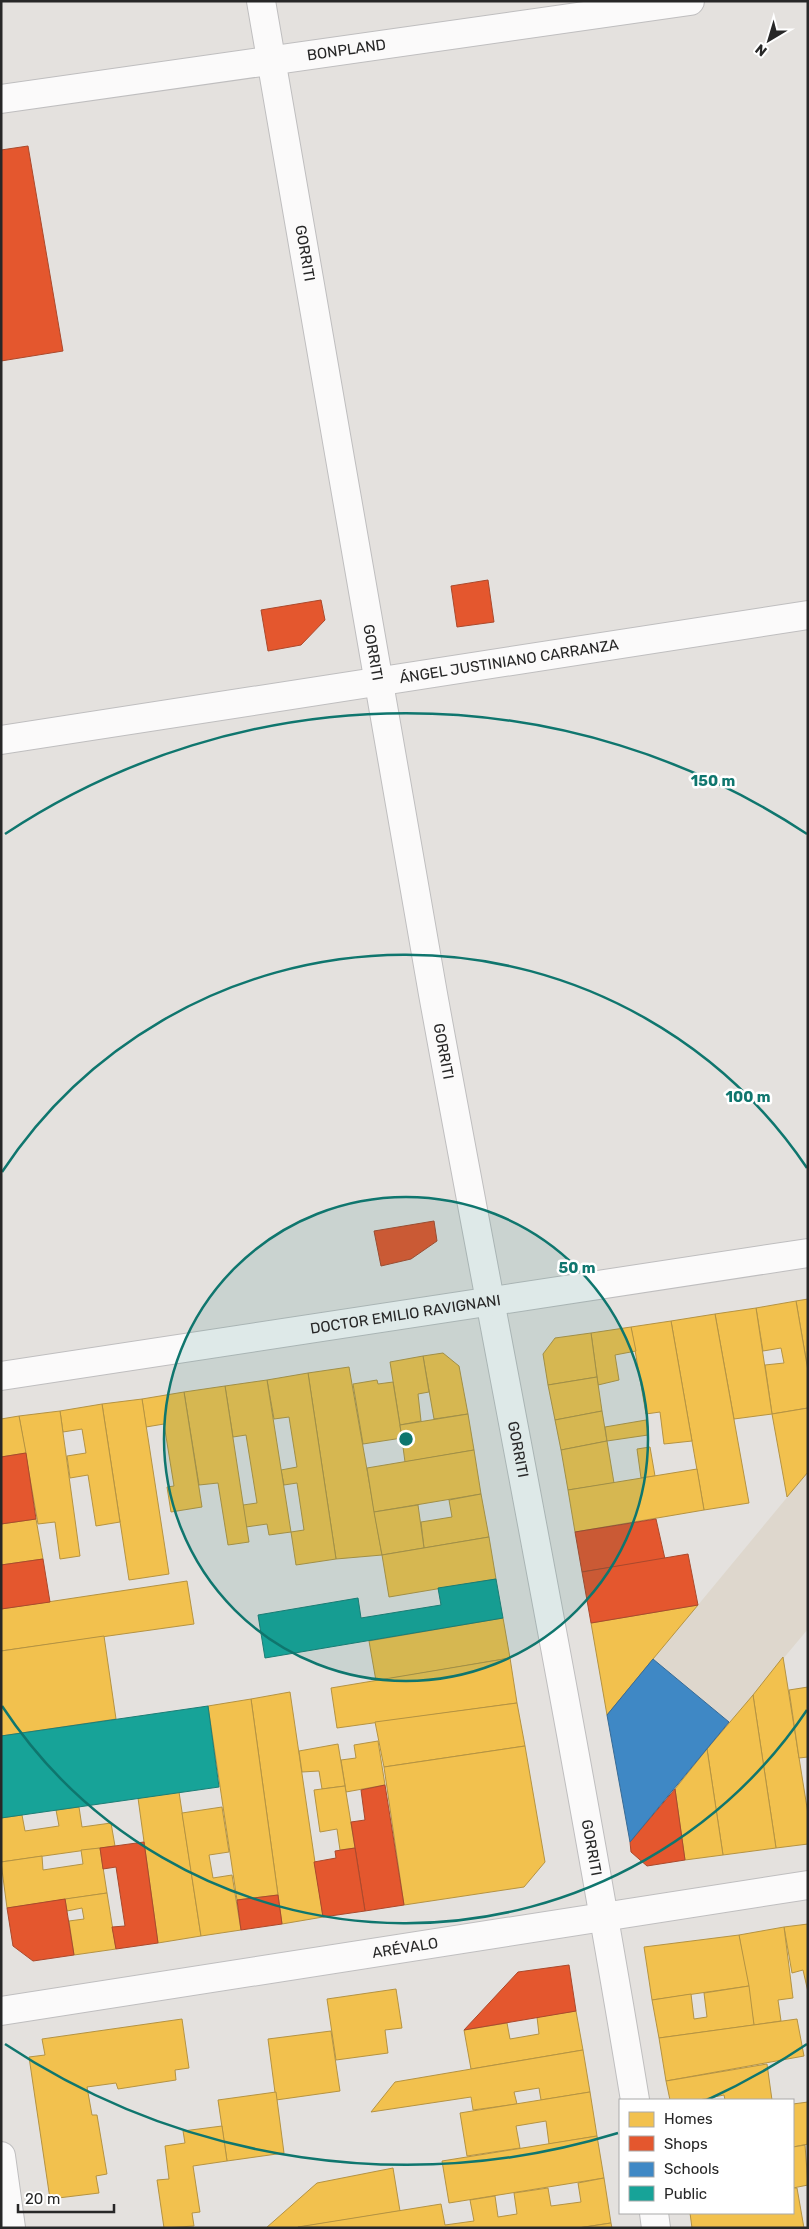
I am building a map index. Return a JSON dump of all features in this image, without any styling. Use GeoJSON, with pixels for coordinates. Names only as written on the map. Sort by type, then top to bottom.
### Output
{"type":"FeatureCollection","features":[{"type":"Feature","properties":{"kind":"street","name":"GORRITI"},"geometry":{"type":"LineString","coordinates":[[261,1],[376,683],[489,1301],[605,1916],[635,2099]]}},
{"type":"Feature","properties":{"kind":"street","name":"BONPLAND"},"geometry":{"type":"LineString","coordinates":[[1,99],[690,1]]}},
{"type":"Feature","properties":{"kind":"street","name":"ÁNGEL JUSTINIANO CARRANZA"},"geometry":{"type":"LineString","coordinates":[[1,740],[808,615]]}},
{"type":"Feature","properties":{"kind":"street","name":"DOCTOR EMILIO RAVIGNANI"},"geometry":{"type":"LineString","coordinates":[[1,1376],[808,1253]]}},
{"type":"Feature","properties":{"kind":"street","name":"ARÉVALO"},"geometry":{"type":"LineString","coordinates":[[1,2011],[808,1885]]}},
{"type":"Feature","properties":{"kind":"street"},"geometry":{"type":"LineString","coordinates":[[1,2156],[11,2228]]}},
{"type":"Feature","properties":{"kind":"street"},"geometry":{"type":"LineString","coordinates":[[654,2214],[656,2228]]}},
{"type":"Feature","properties":{"kind":"shaded area"},"geometry":{"type":"Polygon","coordinates":[[[808,1472],[808,1629],[630,1842],[607,1715],[808,1472]]]}},
{"type":"Feature","properties":{"kind":"building: Homes"},"geometry":{"type":"Polygon","coordinates":[[[808,1299],[808,1371],[796,1301],[808,1299]]]}},
{"type":"Feature","properties":{"kind":"building: Homes"},"geometry":{"type":"Polygon","coordinates":[[[796,1301],[808,1371],[808,1408],[772,1414],[765,1365],[784,1363],[781,1348],[763,1351],[756,1308],[796,1301]]]}},
{"type":"Feature","properties":{"kind":"building: Homes"},"geometry":{"type":"Polygon","coordinates":[[[756,1308],[772,1414],[734,1419],[715,1314],[756,1308]]]}},
{"type":"Feature","properties":{"kind":"building: Homes"},"geometry":{"type":"Polygon","coordinates":[[[715,1314],[749,1503],[704,1510],[671,1321],[715,1314]]]}},
{"type":"Feature","properties":{"kind":"building: Homes"},"geometry":{"type":"Polygon","coordinates":[[[671,1321],[692,1441],[664,1444],[660,1412],[646,1414],[631,1327],[671,1321]]]}},
{"type":"Feature","properties":{"kind":"building: Homes"},"geometry":{"type":"Polygon","coordinates":[[[631,1327],[636,1351],[615,1355],[619,1380],[598,1385],[591,1333],[631,1327]]]}},
{"type":"Feature","properties":{"kind":"building: Homes"},"geometry":{"type":"Polygon","coordinates":[[[591,1333],[597,1377],[548,1385],[543,1354],[555,1338],[591,1333]]]}},
{"type":"Feature","properties":{"kind":"building: Homes"},"geometry":{"type":"Polygon","coordinates":[[[443,1353],[459,1366],[468,1414],[434,1419],[423,1356],[443,1353]]]}},
{"type":"Feature","properties":{"kind":"building: Homes"},"geometry":{"type":"Polygon","coordinates":[[[423,1356],[429,1392],[418,1394],[421,1421],[400,1425],[390,1362],[423,1356]]]}},
{"type":"Feature","properties":{"kind":"building: Homes"},"geometry":{"type":"Polygon","coordinates":[[[349,1367],[382,1555],[336,1559],[308,1373],[349,1367]]]}},
{"type":"Feature","properties":{"kind":"building: Homes"},"geometry":{"type":"Polygon","coordinates":[[[308,1373],[336,1559],[296,1565],[291,1532],[304,1530],[297,1483],[284,1485],[281,1470],[297,1467],[289,1417],[274,1419],[267,1380],[308,1373]]]}},
{"type":"Feature","properties":{"kind":"building: Homes"},"geometry":{"type":"Polygon","coordinates":[[[597,1377],[602,1411],[555,1420],[548,1385],[597,1377]]]}},
{"type":"Feature","properties":{"kind":"building: Homes"},"geometry":{"type":"Polygon","coordinates":[[[267,1380],[291,1532],[269,1535],[267,1524],[246,1527],[243,1505],[257,1503],[246,1435],[233,1437],[225,1386],[267,1380]]]}},
{"type":"Feature","properties":{"kind":"building: Homes"},"geometry":{"type":"Polygon","coordinates":[[[377,1380],[378,1384],[393,1382],[402,1438],[363,1444],[353,1384],[377,1380]]]}},
{"type":"Feature","properties":{"kind":"building: Homes"},"geometry":{"type":"Polygon","coordinates":[[[225,1386],[249,1542],[228,1545],[218,1483],[199,1485],[184,1392],[225,1386]]]}},
{"type":"Feature","properties":{"kind":"building: Homes"},"geometry":{"type":"Polygon","coordinates":[[[184,1392],[202,1507],[171,1512],[167,1487],[174,1486],[164,1424],[146,1427],[142,1399],[184,1392]]]}},
{"type":"Feature","properties":{"kind":"building: Homes"},"geometry":{"type":"Polygon","coordinates":[[[142,1399],[169,1574],[129,1580],[102,1404],[142,1399]]]}},
{"type":"Feature","properties":{"kind":"building: Homes"},"geometry":{"type":"Polygon","coordinates":[[[102,1404],[120,1522],[96,1526],[88,1475],[70,1478],[67,1456],[86,1453],[82,1429],[63,1432],[60,1411],[102,1404]]]}},
{"type":"Feature","properties":{"kind":"building: Homes"},"geometry":{"type":"Polygon","coordinates":[[[808,1408],[808,1472],[787,1497],[772,1414],[808,1408]]]}},
{"type":"Feature","properties":{"kind":"building: Homes"},"geometry":{"type":"Polygon","coordinates":[[[60,1411],[80,1556],[60,1559],[55,1522],[38,1524],[19,1416],[60,1411]]]}},
{"type":"Feature","properties":{"kind":"building: Homes"},"geometry":{"type":"Polygon","coordinates":[[[602,1411],[607,1441],[561,1450],[555,1420],[602,1411]]]}},
{"type":"Feature","properties":{"kind":"building: Homes"},"geometry":{"type":"Polygon","coordinates":[[[468,1414],[474,1450],[405,1462],[400,1425],[468,1414]]]}},
{"type":"Feature","properties":{"kind":"building: Homes"},"geometry":{"type":"Polygon","coordinates":[[[19,1416],[26,1453],[1,1457],[1,1419],[19,1416]]]}},
{"type":"Feature","properties":{"kind":"building: Homes"},"geometry":{"type":"Polygon","coordinates":[[[646,1420],[648,1435],[607,1441],[605,1427],[646,1420]]]}},
{"type":"Feature","properties":{"kind":"building: Homes"},"geometry":{"type":"Polygon","coordinates":[[[607,1441],[614,1483],[568,1490],[561,1450],[607,1441]]]}},
{"type":"Feature","properties":{"kind":"building: Homes"},"geometry":{"type":"Polygon","coordinates":[[[650,1447],[655,1476],[641,1478],[637,1449],[650,1447]]]}},
{"type":"Feature","properties":{"kind":"building: Homes"},"geometry":{"type":"Polygon","coordinates":[[[474,1450],[481,1494],[374,1512],[367,1468],[474,1450]]]}},
{"type":"Feature","properties":{"kind":"building: Homes"},"geometry":{"type":"Polygon","coordinates":[[[697,1469],[704,1510],[575,1532],[568,1490],[697,1469]]]}},
{"type":"Feature","properties":{"kind":"building: Homes"},"geometry":{"type":"Polygon","coordinates":[[[481,1494],[489,1537],[424,1548],[421,1522],[452,1517],[449,1500],[481,1494]]]}},
{"type":"Feature","properties":{"kind":"building: Homes"},"geometry":{"type":"Polygon","coordinates":[[[418,1505],[424,1548],[382,1555],[374,1512],[418,1505]]]}},
{"type":"Feature","properties":{"kind":"building: Homes"},"geometry":{"type":"Polygon","coordinates":[[[36,1519],[43,1559],[1,1565],[1,1524],[36,1519]]]}},
{"type":"Feature","properties":{"kind":"building: Homes"},"geometry":{"type":"Polygon","coordinates":[[[489,1537],[496,1579],[389,1597],[382,1555],[489,1537]]]}},
{"type":"Feature","properties":{"kind":"building: Homes"},"geometry":{"type":"Polygon","coordinates":[[[187,1581],[194,1624],[1,1651],[1,1609],[187,1581]]]}},
{"type":"Feature","properties":{"kind":"building: Homes"},"geometry":{"type":"Polygon","coordinates":[[[698,1605],[653,1659],[607,1715],[591,1623],[698,1605]]]}},
{"type":"Feature","properties":{"kind":"building: Homes"},"geometry":{"type":"Polygon","coordinates":[[[503,1618],[510,1658],[376,1681],[369,1641],[503,1618]]]}},
{"type":"Feature","properties":{"kind":"building: Homes"},"geometry":{"type":"Polygon","coordinates":[[[104,1636],[116,1719],[1,1736],[1,1651],[104,1636]]]}},
{"type":"Feature","properties":{"kind":"building: Homes"},"geometry":{"type":"Polygon","coordinates":[[[783,1657],[808,1814],[808,1844],[776,1848],[753,1695],[783,1657]]]}},
{"type":"Feature","properties":{"kind":"building: Homes"},"geometry":{"type":"Polygon","coordinates":[[[510,1658],[517,1703],[337,1728],[331,1688],[510,1658]]]}},
{"type":"Feature","properties":{"kind":"building: Homes"},"geometry":{"type":"Polygon","coordinates":[[[808,1687],[808,1757],[799,1758],[789,1690],[808,1687]]]}},
{"type":"Feature","properties":{"kind":"building: Homes"},"geometry":{"type":"Polygon","coordinates":[[[290,1692],[323,1917],[282,1924],[251,1699],[290,1692]]]}},
{"type":"Feature","properties":{"kind":"building: Homes"},"geometry":{"type":"Polygon","coordinates":[[[753,1695],[776,1848],[723,1855],[707,1749],[753,1695]]]}},
{"type":"Feature","properties":{"kind":"building: Homes"},"geometry":{"type":"Polygon","coordinates":[[[251,1699],[278,1895],[237,1900],[208,1706],[251,1699]]]}},
{"type":"Feature","properties":{"kind":"building: Homes"},"geometry":{"type":"Polygon","coordinates":[[[517,1703],[525,1746],[384,1767],[375,1722],[517,1703]]]}},
{"type":"Feature","properties":{"kind":"building: Homes"},"geometry":{"type":"Polygon","coordinates":[[[378,1741],[385,1785],[346,1792],[341,1760],[356,1758],[354,1745],[378,1741]]]}},
{"type":"Feature","properties":{"kind":"building: Homes"},"geometry":{"type":"Polygon","coordinates":[[[338,1744],[345,1786],[322,1789],[319,1771],[302,1772],[299,1751],[338,1744]]]}},
{"type":"Feature","properties":{"kind":"building: Homes"},"geometry":{"type":"Polygon","coordinates":[[[525,1746],[545,1862],[524,1887],[404,1905],[384,1767],[525,1746]]]}},
{"type":"Feature","properties":{"kind":"building: Homes"},"geometry":{"type":"Polygon","coordinates":[[[707,1749],[723,1855],[685,1860],[675,1789],[707,1749]]]}},
{"type":"Feature","properties":{"kind":"building: Homes"},"geometry":{"type":"Polygon","coordinates":[[[345,1786],[355,1848],[340,1850],[337,1829],[320,1832],[314,1790],[345,1786]]]}},
{"type":"Feature","properties":{"kind":"building: Homes"},"geometry":{"type":"Polygon","coordinates":[[[179,1792],[201,1936],[158,1943],[138,1798],[179,1792]]]}},
{"type":"Feature","properties":{"kind":"building: Homes"},"geometry":{"type":"Polygon","coordinates":[[[79,1807],[82,1827],[111,1823],[115,1846],[1,1862],[1,1818],[22,1815],[25,1831],[59,1826],[56,1810],[79,1807]]]}},
{"type":"Feature","properties":{"kind":"building: Homes"},"geometry":{"type":"Polygon","coordinates":[[[222,1807],[229,1852],[209,1855],[213,1878],[232,1875],[241,1930],[201,1936],[182,1813],[222,1807]]]}},
{"type":"Feature","properties":{"kind":"building: Homes"},"geometry":{"type":"Polygon","coordinates":[[[100,1848],[107,1893],[7,1908],[1,1862],[42,1856],[43,1870],[83,1864],[81,1850],[100,1848]]]}},
{"type":"Feature","properties":{"kind":"building: Homes"},"geometry":{"type":"Polygon","coordinates":[[[107,1893],[116,1949],[74,1955],[69,1921],[84,1919],[82,1908],[67,1911],[65,1899],[107,1893]]]}},
{"type":"Feature","properties":{"kind":"building: Homes"},"geometry":{"type":"Polygon","coordinates":[[[808,1924],[808,1992],[803,1970],[792,1973],[784,1927],[808,1924]]]}},
{"type":"Feature","properties":{"kind":"building: Homes"},"geometry":{"type":"Polygon","coordinates":[[[784,1927],[793,1998],[778,2000],[781,2021],[754,2025],[739,1935],[784,1927]]]}},
{"type":"Feature","properties":{"kind":"building: Homes"},"geometry":{"type":"Polygon","coordinates":[[[739,1935],[749,1986],[652,2000],[644,1947],[739,1935]]]}},
{"type":"Feature","properties":{"kind":"building: Homes"},"geometry":{"type":"Polygon","coordinates":[[[749,1986],[754,2025],[659,2038],[652,2000],[691,1994],[694,2019],[707,2017],[704,1993],[749,1986]]]}},
{"type":"Feature","properties":{"kind":"building: Homes"},"geometry":{"type":"Polygon","coordinates":[[[396,1989],[402,2028],[385,2030],[388,2053],[336,2060],[327,1999],[396,1989]]]}},
{"type":"Feature","properties":{"kind":"building: Homes"},"geometry":{"type":"Polygon","coordinates":[[[576,2011],[583,2050],[471,2069],[464,2030],[507,2023],[510,2039],[539,2034],[537,2017],[576,2011]]]}},
{"type":"Feature","properties":{"kind":"building: Homes"},"geometry":{"type":"Polygon","coordinates":[[[182,2019],[189,2068],[175,2070],[176,2080],[118,2089],[116,2083],[87,2087],[92,2115],[97,2115],[107,2174],[96,2176],[99,2193],[50,2199],[29,2057],[45,2055],[42,2039],[182,2019]]]}},
{"type":"Feature","properties":{"kind":"building: Homes"},"geometry":{"type":"Polygon","coordinates":[[[797,2019],[804,2056],[666,2081],[659,2038],[797,2019]]]}},
{"type":"Feature","properties":{"kind":"building: Homes"},"geometry":{"type":"Polygon","coordinates":[[[331,2031],[340,2091],[276,2100],[268,2039],[331,2031]]]}},
{"type":"Feature","properties":{"kind":"building: Homes"},"geometry":{"type":"Polygon","coordinates":[[[583,2050],[590,2092],[541,2100],[539,2088],[514,2092],[517,2104],[473,2110],[471,2097],[371,2112],[395,2082],[583,2050]]]}},
{"type":"Feature","properties":{"kind":"building: Homes"},"geometry":{"type":"Polygon","coordinates":[[[767,2064],[772,2099],[725,2099],[724,2095],[704,2099],[670,2099],[666,2081],[767,2064]]]}},
{"type":"Feature","properties":{"kind":"building: Homes"},"geometry":{"type":"Polygon","coordinates":[[[276,2092],[284,2153],[227,2161],[218,2100],[276,2092]]]}},
{"type":"Feature","properties":{"kind":"building: Homes"},"geometry":{"type":"Polygon","coordinates":[[[590,2092],[597,2136],[549,2144],[546,2121],[516,2126],[520,2148],[467,2156],[460,2113],[590,2092]]]}},
{"type":"Feature","properties":{"kind":"building: Homes"},"geometry":{"type":"Polygon","coordinates":[[[808,2102],[808,2144],[794,2147],[794,2104],[808,2102]]]}},
{"type":"Feature","properties":{"kind":"building: Homes"},"geometry":{"type":"Polygon","coordinates":[[[222,2126],[227,2161],[193,2166],[200,2212],[192,2213],[194,2226],[164,2228],[157,2180],[169,2179],[165,2146],[185,2143],[183,2131],[222,2126]]]}},
{"type":"Feature","properties":{"kind":"building: Homes"},"geometry":{"type":"Polygon","coordinates":[[[597,2136],[604,2178],[449,2203],[442,2161],[597,2136]]]}},
{"type":"Feature","properties":{"kind":"building: Homes"},"geometry":{"type":"Polygon","coordinates":[[[805,2145],[808,2185],[794,2188],[794,2147],[805,2145]]]}},
{"type":"Feature","properties":{"kind":"building: Homes"},"geometry":{"type":"Polygon","coordinates":[[[393,2168],[400,2211],[294,2228],[266,2228],[317,2183],[393,2168]]]}},
{"type":"Feature","properties":{"kind":"building: Homes"},"geometry":{"type":"Polygon","coordinates":[[[604,2178],[611,2223],[578,2228],[298,2227],[441,2204],[445,2225],[474,2221],[470,2200],[495,2196],[498,2217],[517,2214],[514,2193],[548,2188],[551,2206],[581,2202],[578,2183],[604,2178]]]}},
{"type":"Feature","properties":{"kind":"building: Homes"},"geometry":{"type":"Polygon","coordinates":[[[794,2188],[797,2188],[804,2228],[692,2228],[690,2214],[794,2214],[794,2188]]]}},
{"type":"Feature","properties":{"kind":"building: Homes"},"geometry":{"type":"Polygon","coordinates":[[[611,2223],[612,2228],[578,2228],[611,2223]]]}},
{"type":"Feature","properties":{"kind":"building: Shops"},"geometry":{"type":"Polygon","coordinates":[[[28,146],[63,351],[1,361],[1,150],[28,146]]]}},
{"type":"Feature","properties":{"kind":"building: Shops"},"geometry":{"type":"Polygon","coordinates":[[[488,580],[494,622],[457,627],[451,586],[488,580]]]}},
{"type":"Feature","properties":{"kind":"building: Shops"},"geometry":{"type":"Polygon","coordinates":[[[321,600],[325,620],[301,645],[268,651],[261,610],[321,600]]]}},
{"type":"Feature","properties":{"kind":"building: Shops"},"geometry":{"type":"Polygon","coordinates":[[[434,1221],[437,1241],[411,1259],[381,1266],[374,1231],[434,1221]]]}},
{"type":"Feature","properties":{"kind":"building: Shops"},"geometry":{"type":"Polygon","coordinates":[[[26,1453],[36,1519],[1,1524],[1,1457],[26,1453]]]}},
{"type":"Feature","properties":{"kind":"building: Shops"},"geometry":{"type":"Polygon","coordinates":[[[656,1519],[665,1559],[582,1572],[575,1532],[656,1519]]]}},
{"type":"Feature","properties":{"kind":"building: Shops"},"geometry":{"type":"Polygon","coordinates":[[[688,1554],[698,1605],[591,1623],[582,1572],[688,1554]]]}},
{"type":"Feature","properties":{"kind":"building: Shops"},"geometry":{"type":"Polygon","coordinates":[[[43,1559],[50,1602],[1,1609],[1,1565],[43,1559]]]}},
{"type":"Feature","properties":{"kind":"building: Shops"},"geometry":{"type":"Polygon","coordinates":[[[385,1785],[404,1905],[365,1911],[351,1822],[365,1820],[361,1790],[385,1785]]]}},
{"type":"Feature","properties":{"kind":"building: Shops"},"geometry":{"type":"Polygon","coordinates":[[[675,1789],[685,1860],[647,1866],[631,1852],[630,1842],[675,1789]]]}},
{"type":"Feature","properties":{"kind":"building: Shops"},"geometry":{"type":"Polygon","coordinates":[[[144,1842],[158,1943],[116,1949],[112,1927],[125,1926],[116,1867],[103,1869],[100,1848],[144,1842]]]}},
{"type":"Feature","properties":{"kind":"building: Shops"},"geometry":{"type":"Polygon","coordinates":[[[355,1848],[365,1911],[323,1917],[314,1862],[336,1858],[335,1851],[355,1848]]]}},
{"type":"Feature","properties":{"kind":"building: Shops"},"geometry":{"type":"Polygon","coordinates":[[[278,1895],[282,1924],[241,1930],[237,1900],[278,1895]]]}},
{"type":"Feature","properties":{"kind":"building: Shops"},"geometry":{"type":"Polygon","coordinates":[[[65,1899],[74,1955],[33,1961],[13,1946],[7,1908],[65,1899]]]}},
{"type":"Feature","properties":{"kind":"building: Shops"},"geometry":{"type":"Polygon","coordinates":[[[569,1965],[576,2011],[464,2030],[518,1972],[569,1965]]]}},
{"type":"Feature","properties":{"kind":"building: Schools"},"geometry":{"type":"Polygon","coordinates":[[[653,1659],[729,1722],[630,1842],[607,1715],[653,1659]]]}},
{"type":"Feature","properties":{"kind":"building: Public"},"geometry":{"type":"Polygon","coordinates":[[[496,1579],[503,1618],[265,1658],[258,1615],[358,1598],[361,1618],[441,1605],[438,1588],[496,1579]]]}},
{"type":"Feature","properties":{"kind":"building: Public"},"geometry":{"type":"Polygon","coordinates":[[[208,1706],[219,1787],[1,1818],[1,1736],[208,1706]]]}}]}
